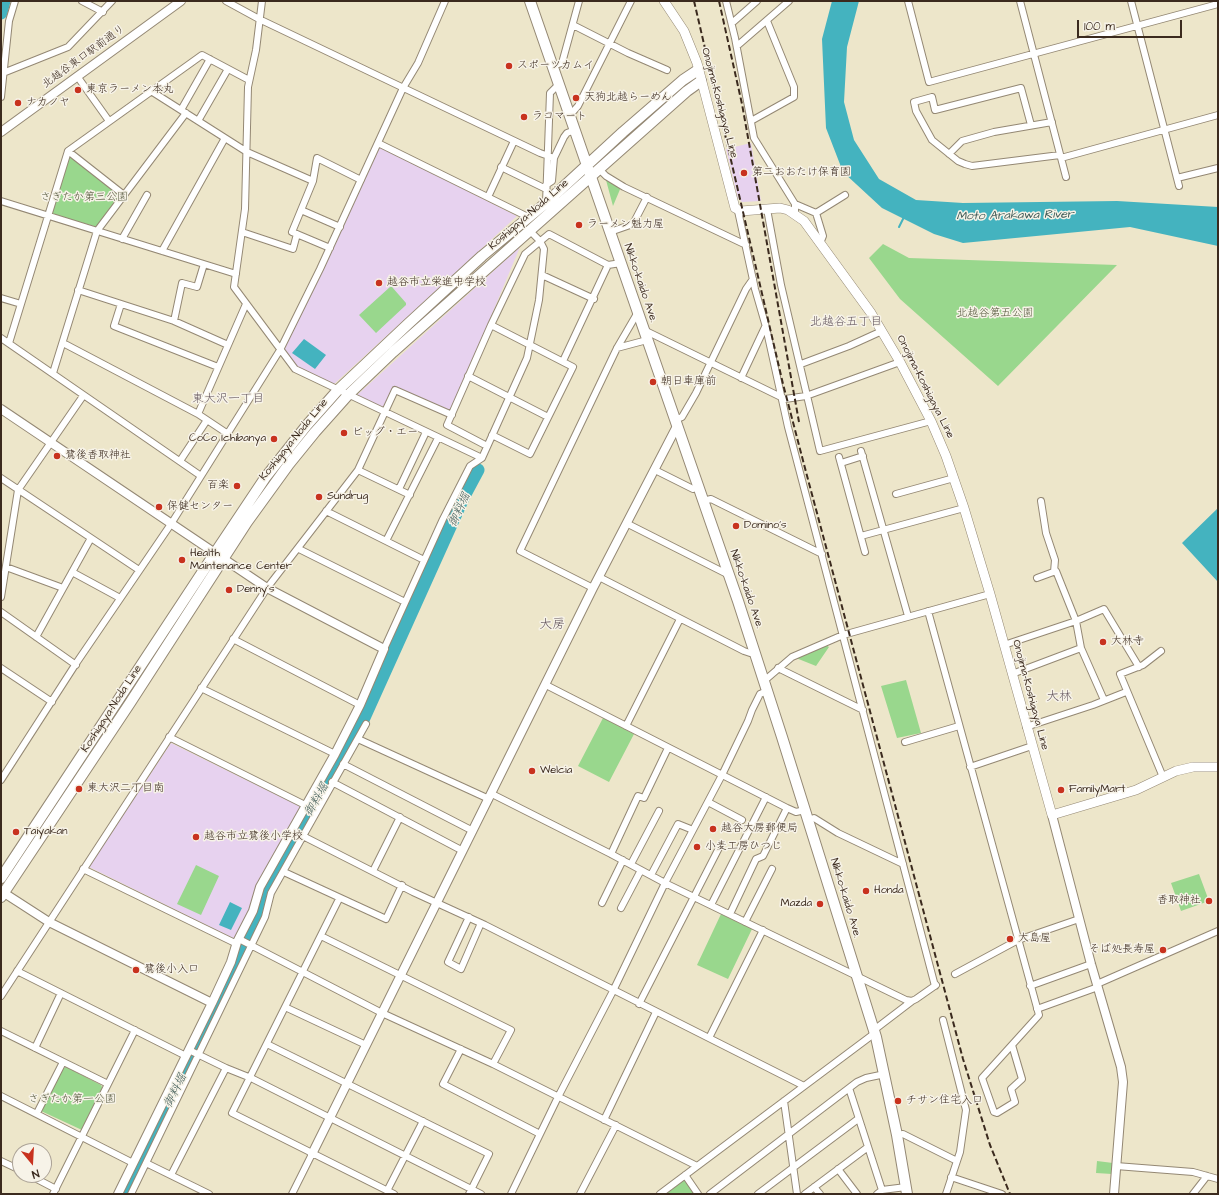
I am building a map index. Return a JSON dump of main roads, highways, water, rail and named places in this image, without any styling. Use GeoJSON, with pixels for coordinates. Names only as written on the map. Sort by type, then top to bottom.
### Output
{"type":"FeatureCollection","features":[{"type":"Feature","properties":{"kind":"main road","name":"Nikko-kaido Ave."},"geometry":{"type":"LineString","coordinates":[[530,1],[729,575],[764,681],[874,1032],[885,1074],[907,1190]]}},
{"type":"Feature","properties":{"kind":"main road","name":"Onojima-Koshigaya Line"},"geometry":{"type":"LineString","coordinates":[[664,1],[688,40],[702,81],[733,204],[738,210],[767,208],[795,209],[860,296],[900,362],[931,421],[954,478],[964,508],[990,594],[1026,727],[1052,815],[1136,790],[1162,777],[1185,768],[1218,767]]}},
{"type":"Feature","properties":{"kind":"main road","name":"Koshigaya-Noda Line"},"geometry":{"type":"LineString","coordinates":[[2,894],[130,704],[265,478],[338,390],[419,313],[528,217],[546,203],[587,164],[683,80],[698,70]]}},
{"type":"Feature","properties":{"kind":"main road","name":"Koshigaya-Noda Line"},"geometry":{"type":"LineString","coordinates":[[1,878],[219,555],[289,464],[348,394],[410,336],[687,91],[702,81]]}},
{"type":"Feature","properties":{"kind":"water","name":"Moto Arakawa River"},"geometry":{"type":"Polygon","coordinates":[[[832,1],[859,1],[847,47],[844,102],[854,140],[879,179],[916,200],[963,203],[1117,201],[1218,207],[1218,246],[1130,227],[963,243],[934,234],[882,208],[843,172],[826,128],[822,39],[832,1]]]}},
{"type":"Feature","properties":{"kind":"water"},"geometry":{"type":"Polygon","coordinates":[[[304,339],[326,355],[315,369],[292,353],[304,339]]]}},
{"type":"Feature","properties":{"kind":"water"},"geometry":{"type":"Polygon","coordinates":[[[1218,508],[1218,582],[1182,543],[1218,508]]]}},
{"type":"Feature","properties":{"kind":"water"},"geometry":{"type":"Polygon","coordinates":[[[230,902],[242,908],[231,930],[219,925],[230,902]]]}},
{"type":"Feature","properties":{"kind":"waterway"},"geometry":{"type":"LineString","coordinates":[[1,13],[4,1]]}},
{"type":"Feature","properties":{"kind":"waterway"},"geometry":{"type":"LineString","coordinates":[[899,227],[904,217]]}},
{"type":"Feature","properties":{"kind":"waterway","name":"御料堀"},"geometry":{"type":"LineString","coordinates":[[125,1194],[241,958],[262,911],[266,889],[358,731],[463,498],[478,470]]}},
{"type":"Feature","properties":{"kind":"railway"},"geometry":{"type":"LineString","coordinates":[[694,1],[783,384],[806,472],[963,1059],[990,1145],[1010,1194]]}},
{"type":"Feature","properties":{"kind":"railway"},"geometry":{"type":"LineString","coordinates":[[719,1],[742,104],[799,422]]}},
{"type":"Feature","properties":{"kind":"place","name":"スポーツカムイ"},"geometry":{"type":"Point","coordinates":[509,66]}},
{"type":"Feature","properties":{"kind":"place","name":"東京ラーメン本丸"},"geometry":{"type":"Point","coordinates":[78,90]}},
{"type":"Feature","properties":{"kind":"place","name":"天狗北越らーめん"},"geometry":{"type":"Point","coordinates":[576,98]}},
{"type":"Feature","properties":{"kind":"place","name":"ナカノヤ"},"geometry":{"type":"Point","coordinates":[18,103]}},
{"type":"Feature","properties":{"kind":"place","name":"ラコマート"},"geometry":{"type":"Point","coordinates":[524,117]}},
{"type":"Feature","properties":{"kind":"place","name":"第二おおたけ保育園"},"geometry":{"type":"Point","coordinates":[744,173]}},
{"type":"Feature","properties":{"kind":"place","name":"ラーメン魁力屋"},"geometry":{"type":"Point","coordinates":[579,225]}},
{"type":"Feature","properties":{"kind":"place","name":"越谷市立栄進中学校"},"geometry":{"type":"Point","coordinates":[379,283]}},
{"type":"Feature","properties":{"kind":"place","name":"朝日車庫前"},"geometry":{"type":"Point","coordinates":[653,382]}},
{"type":"Feature","properties":{"kind":"place","name":"ビッグ・エー"},"geometry":{"type":"Point","coordinates":[344,433]}},
{"type":"Feature","properties":{"kind":"place","name":"CoCo Ichibanya"},"geometry":{"type":"Point","coordinates":[274,439]}},
{"type":"Feature","properties":{"kind":"place","name":"鷺後香取神社"},"geometry":{"type":"Point","coordinates":[57,456]}},
{"type":"Feature","properties":{"kind":"place","name":"百楽"},"geometry":{"type":"Point","coordinates":[237,486]}},
{"type":"Feature","properties":{"kind":"place","name":"Sundrug"},"geometry":{"type":"Point","coordinates":[319,497]}},
{"type":"Feature","properties":{"kind":"place","name":"保健センター"},"geometry":{"type":"Point","coordinates":[159,507]}},
{"type":"Feature","properties":{"kind":"place","name":"Domino's"},"geometry":{"type":"Point","coordinates":[736,526]}},
{"type":"Feature","properties":{"kind":"place","name":"Health Maintenance Center"},"geometry":{"type":"Point","coordinates":[182,560]}},
{"type":"Feature","properties":{"kind":"place","name":"Denny's"},"geometry":{"type":"Point","coordinates":[229,590]}},
{"type":"Feature","properties":{"kind":"place","name":"大林寺"},"geometry":{"type":"Point","coordinates":[1103,642]}},
{"type":"Feature","properties":{"kind":"place","name":"Welcia"},"geometry":{"type":"Point","coordinates":[532,771]}},
{"type":"Feature","properties":{"kind":"place","name":"東大沢二丁目南"},"geometry":{"type":"Point","coordinates":[79,789]}},
{"type":"Feature","properties":{"kind":"place","name":"FamilyMart"},"geometry":{"type":"Point","coordinates":[1061,790]}},
{"type":"Feature","properties":{"kind":"place","name":"越谷大房郵便局"},"geometry":{"type":"Point","coordinates":[713,829]}},
{"type":"Feature","properties":{"kind":"place","name":"Taiyakan"},"geometry":{"type":"Point","coordinates":[16,832]}},
{"type":"Feature","properties":{"kind":"place","name":"越谷市立鷺後小学校"},"geometry":{"type":"Point","coordinates":[196,837]}},
{"type":"Feature","properties":{"kind":"place","name":"小麦工房ひつじ"},"geometry":{"type":"Point","coordinates":[697,847]}},
{"type":"Feature","properties":{"kind":"place","name":"Honda"},"geometry":{"type":"Point","coordinates":[866,891]}},
{"type":"Feature","properties":{"kind":"place","name":"香取神社"},"geometry":{"type":"Point","coordinates":[1209,901]}},
{"type":"Feature","properties":{"kind":"place","name":"Mazda"},"geometry":{"type":"Point","coordinates":[820,904]}},
{"type":"Feature","properties":{"kind":"place","name":"大島屋"},"geometry":{"type":"Point","coordinates":[1010,939]}},
{"type":"Feature","properties":{"kind":"place","name":"そば処長寿屋"},"geometry":{"type":"Point","coordinates":[1163,950]}},
{"type":"Feature","properties":{"kind":"place","name":"鷺後小入口"},"geometry":{"type":"Point","coordinates":[136,970]}},
{"type":"Feature","properties":{"kind":"place","name":"チサン住宅入口"},"geometry":{"type":"Point","coordinates":[898,1101]}},
{"type":"Feature","properties":{"kind":"district","name":"北越谷五丁目"},"geometry":{"type":"Point","coordinates":[846,322]}},
{"type":"Feature","properties":{"kind":"district","name":"東大沢一丁目"},"geometry":{"type":"Point","coordinates":[228,399]}},
{"type":"Feature","properties":{"kind":"district","name":"大房"},"geometry":{"type":"Point","coordinates":[552,625]}},
{"type":"Feature","properties":{"kind":"district","name":"大林"},"geometry":{"type":"Point","coordinates":[1059,697]}},
{"type":"Feature","properties":{"kind":"park label","name":"さぎたか第三公園"},"geometry":{"type":"Point","coordinates":[84,198]}},
{"type":"Feature","properties":{"kind":"park label","name":"北越谷第五公園"},"geometry":{"type":"Point","coordinates":[995,314]}},
{"type":"Feature","properties":{"kind":"park label","name":"さぎたか第一公園"},"geometry":{"type":"Point","coordinates":[72,1100]}}]}
